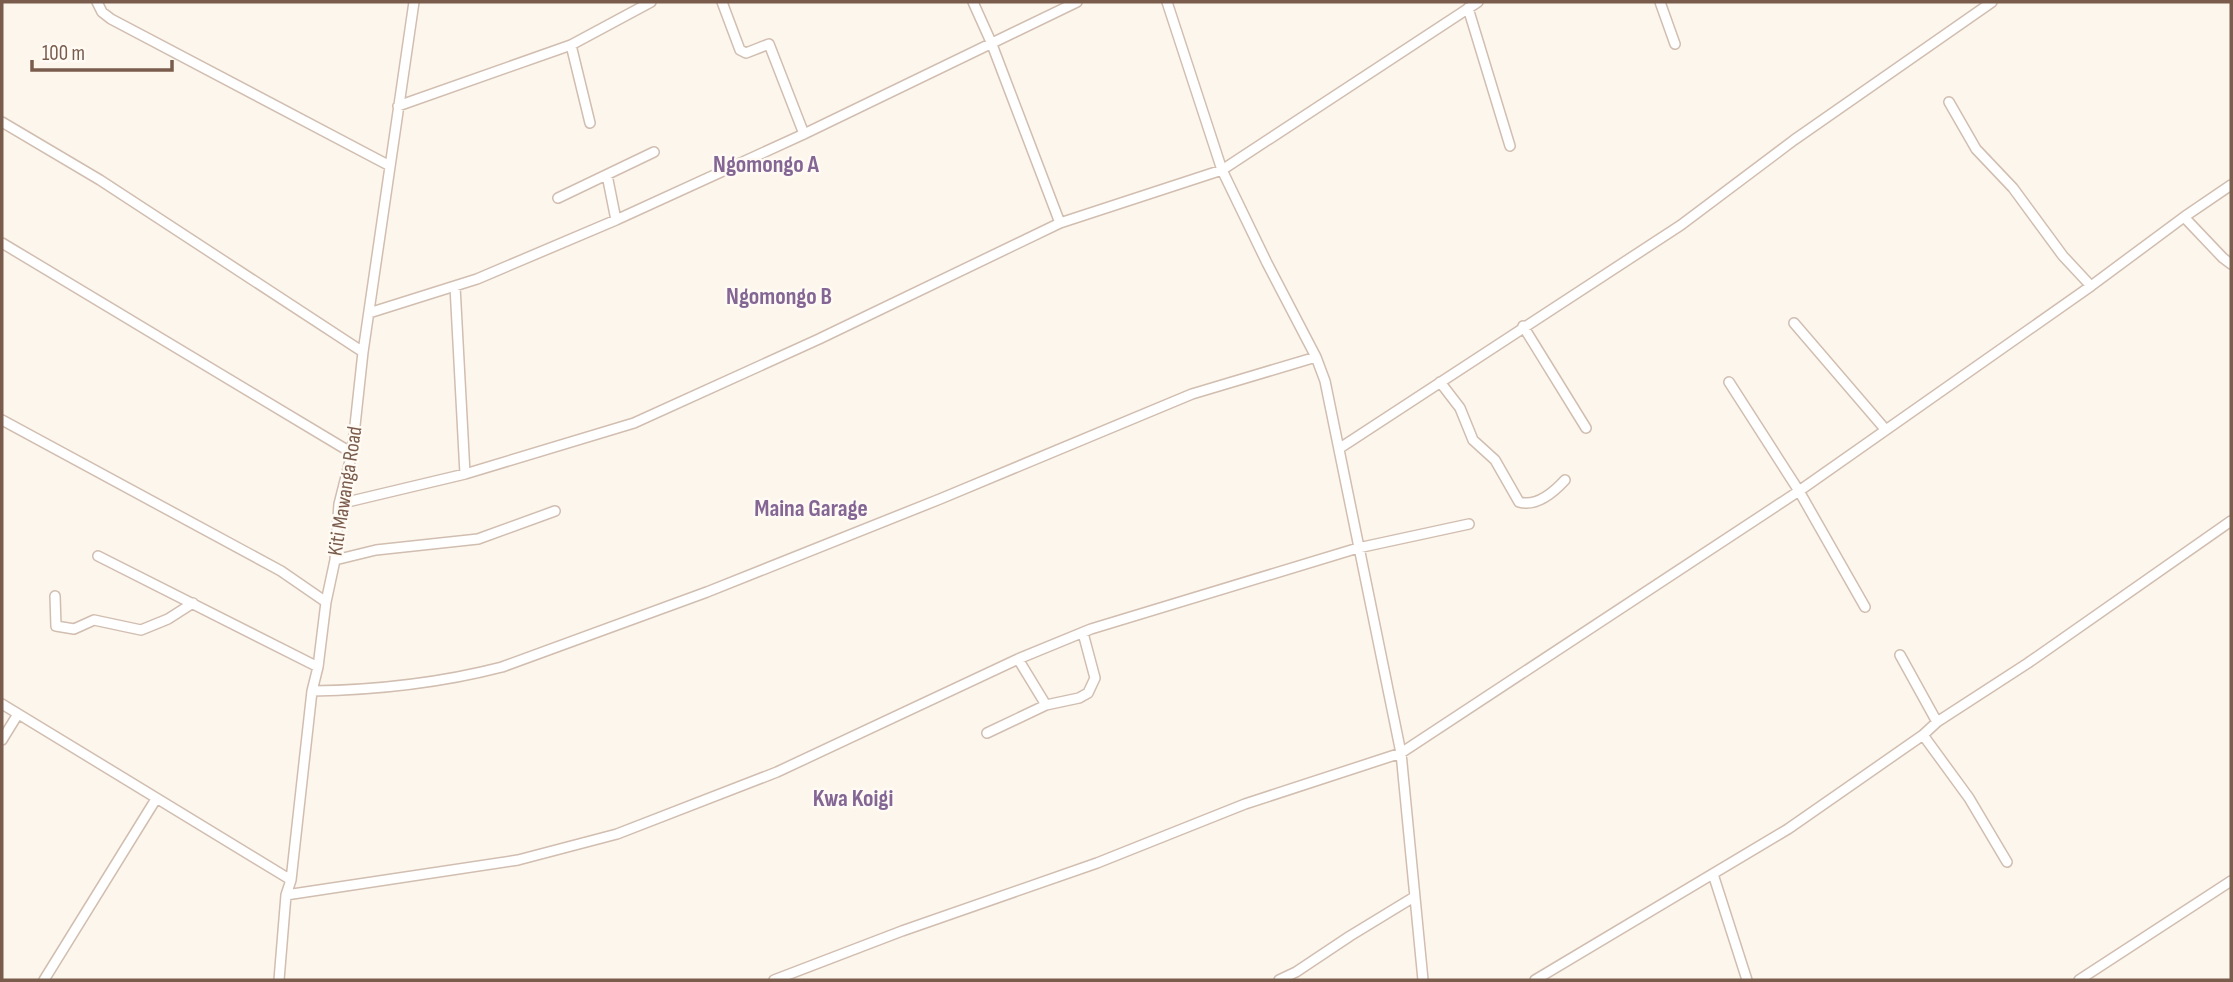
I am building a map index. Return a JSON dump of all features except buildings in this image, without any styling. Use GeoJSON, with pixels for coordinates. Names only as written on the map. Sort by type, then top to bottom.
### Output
{"type":"FeatureCollection","features":[{"type":"Feature","properties":{"kind":"street"},"geometry":{"type":"LineString","coordinates":[[97,2],[102,12],[111,19],[390,166]]}},
{"type":"Feature","properties":{"kind":"street","name":"Kiti Mawanga Road"},"geometry":{"type":"LineString","coordinates":[[279,980],[286,895],[291,880],[312,691],[335,560],[339,504],[352,453],[363,352],[413,2]]}},
{"type":"Feature","properties":{"kind":"street"},"geometry":{"type":"LineString","coordinates":[[398,106],[571,45],[651,2]]}},
{"type":"Feature","properties":{"kind":"street"},"geometry":{"type":"LineString","coordinates":[[722,2],[740,50],[746,53],[769,44],[804,134]]}},
{"type":"Feature","properties":{"kind":"street"},"geometry":{"type":"LineString","coordinates":[[973,2],[1060,223]]}},
{"type":"Feature","properties":{"kind":"street"},"geometry":{"type":"LineString","coordinates":[[369,313],[518,263],[616,220],[804,134],[1077,2]]}},
{"type":"Feature","properties":{"kind":"street"},"geometry":{"type":"LineString","coordinates":[[1167,2],[1222,170],[1266,263],[1317,357],[1325,381],[1401,753],[1423,980]]}},
{"type":"Feature","properties":{"kind":"street"},"geometry":{"type":"LineString","coordinates":[[339,504],[465,474],[634,423],[818,339],[1060,223],[1222,170],[1478,2]]}},
{"type":"Feature","properties":{"kind":"street"},"geometry":{"type":"LineString","coordinates":[[1660,2],[1675,44]]}},
{"type":"Feature","properties":{"kind":"street"},"geometry":{"type":"LineString","coordinates":[[1340,448],[1681,225],[1794,140],[1992,2]]}},
{"type":"Feature","properties":{"kind":"street"},"geometry":{"type":"LineString","coordinates":[[1468,8],[1510,146]]}},
{"type":"Feature","properties":{"kind":"street"},"geometry":{"type":"LineString","coordinates":[[571,45],[590,123]]}},
{"type":"Feature","properties":{"kind":"street"},"geometry":{"type":"LineString","coordinates":[[1949,102],[1985,161],[2005,179],[2063,256],[2091,286]]}},
{"type":"Feature","properties":{"kind":"street"},"geometry":{"type":"LineString","coordinates":[[2,122],[100,180],[363,352]]}},
{"type":"Feature","properties":{"kind":"street"},"geometry":{"type":"LineString","coordinates":[[558,198],[654,152]]}},
{"type":"Feature","properties":{"kind":"street"},"geometry":{"type":"LineString","coordinates":[[607,175],[616,220]]}},
{"type":"Feature","properties":{"kind":"street"},"geometry":{"type":"LineString","coordinates":[[774,980],[902,931],[1097,863],[1245,804],[1401,753],[1799,491],[2231,186]]}},
{"type":"Feature","properties":{"kind":"street"},"geometry":{"type":"LineString","coordinates":[[2184,217],[2231,264]]}},
{"type":"Feature","properties":{"kind":"street"},"geometry":{"type":"LineString","coordinates":[[2,243],[352,453]]}},
{"type":"Feature","properties":{"kind":"street"},"geometry":{"type":"LineString","coordinates":[[455,286],[465,474]]}},
{"type":"Feature","properties":{"kind":"street"},"geometry":{"type":"LineString","coordinates":[[1794,323],[1885,429]]}},
{"type":"Feature","properties":{"kind":"street"},"geometry":{"type":"LineString","coordinates":[[1523,327],[1586,428]]}},
{"type":"Feature","properties":{"kind":"street"},"geometry":{"type":"LineString","coordinates":[[312,691],[368,690],[502,667],[707,593],[1192,394],[1317,357]]}},
{"type":"Feature","properties":{"kind":"street"},"geometry":{"type":"LineString","coordinates":[[1440,382],[1460,408],[1473,440],[1495,460],[1519,502],[1526,504],[1539,501],[1565,480]]}},
{"type":"Feature","properties":{"kind":"street"},"geometry":{"type":"LineString","coordinates":[[1730,382],[1799,491],[1865,607]]}},
{"type":"Feature","properties":{"kind":"street"},"geometry":{"type":"LineString","coordinates":[[2,420],[281,571],[326,602]]}},
{"type":"Feature","properties":{"kind":"street"},"geometry":{"type":"LineString","coordinates":[[335,560],[376,550],[478,539],[555,511]]}},
{"type":"Feature","properties":{"kind":"street"},"geometry":{"type":"LineString","coordinates":[[1535,980],[1788,829],[1923,735],[1937,722],[2094,618],[2231,521]]}},
{"type":"Feature","properties":{"kind":"street"},"geometry":{"type":"LineString","coordinates":[[286,895],[517,860],[617,834],[777,772],[1018,659],[1083,633],[1223,587],[1358,548],[1469,524]]}},
{"type":"Feature","properties":{"kind":"street"},"geometry":{"type":"LineString","coordinates":[[98,556],[318,667]]}},
{"type":"Feature","properties":{"kind":"street"},"geometry":{"type":"LineString","coordinates":[[55,596],[56,626],[74,629],[94,620],[141,630],[169,619],[193,603]]}},
{"type":"Feature","properties":{"kind":"street"},"geometry":{"type":"LineString","coordinates":[[987,733],[1046,705],[1079,698],[1088,693],[1095,678],[1083,633]]}},
{"type":"Feature","properties":{"kind":"street"},"geometry":{"type":"LineString","coordinates":[[1900,655],[1937,722]]}},
{"type":"Feature","properties":{"kind":"street"},"geometry":{"type":"LineString","coordinates":[[1018,659],[1046,705]]}},
{"type":"Feature","properties":{"kind":"street"},"geometry":{"type":"LineString","coordinates":[[2,704],[291,880]]}},
{"type":"Feature","properties":{"kind":"street"},"geometry":{"type":"LineString","coordinates":[[2,740],[19,714]]}},
{"type":"Feature","properties":{"kind":"street"},"geometry":{"type":"LineString","coordinates":[[1923,735],[1969,799],[2007,862]]}},
{"type":"Feature","properties":{"kind":"street"},"geometry":{"type":"LineString","coordinates":[[44,980],[156,799]]}},
{"type":"Feature","properties":{"kind":"street"},"geometry":{"type":"LineString","coordinates":[[1713,874],[1747,980]]}},
{"type":"Feature","properties":{"kind":"street"},"geometry":{"type":"LineString","coordinates":[[2079,980],[2231,881]]}},
{"type":"Feature","properties":{"kind":"street"},"geometry":{"type":"LineString","coordinates":[[1279,980],[1414,897]]}},
{"type":"Feature","properties":{"kind":"district","name":"Ngomongo A"},"geometry":{"type":"Point","coordinates":[766,164]}},
{"type":"Feature","properties":{"kind":"district","name":"Ngomongo B"},"geometry":{"type":"Point","coordinates":[779,296]}},
{"type":"Feature","properties":{"kind":"district","name":"Maina Garage"},"geometry":{"type":"Point","coordinates":[811,508]}},
{"type":"Feature","properties":{"kind":"district","name":"Kwa Koigi"},"geometry":{"type":"Point","coordinates":[853,798]}}]}
